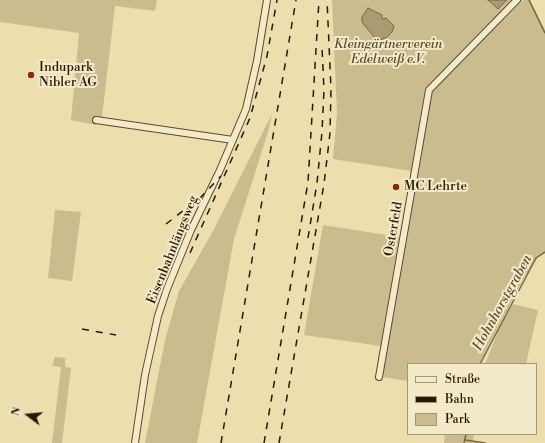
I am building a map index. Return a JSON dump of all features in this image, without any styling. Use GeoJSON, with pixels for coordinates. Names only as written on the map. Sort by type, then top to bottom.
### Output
{"type":"FeatureCollection","features":[{"type":"Feature","properties":{"kind":"street","name":"Eisenbahnlängsweg"},"geometry":{"type":"LineString","coordinates":[[134,443],[151,346],[167,289],[191,230],[233,140],[250,94],[267,0]]}},
{"type":"Feature","properties":{"kind":"street","name":"Osterfeld"},"geometry":{"type":"LineString","coordinates":[[379,377],[429,90],[517,0]]}},
{"type":"Feature","properties":{"kind":"street"},"geometry":{"type":"LineString","coordinates":[[96,120],[233,140]]}},
{"type":"Feature","properties":{"kind":"green space"},"geometry":{"type":"Polygon","coordinates":[[[0,0],[157,0],[155,11],[115,6],[102,117],[96,125],[71,120],[79,33],[0,22],[0,0]]]}},
{"type":"Feature","properties":{"kind":"green space","name":"Kleingärtnerverein Edelweiß e.V."},"geometry":{"type":"Polygon","coordinates":[[[332,0],[513,0],[425,89],[411,171],[333,159],[337,114],[332,0]]]}},
{"type":"Feature","properties":{"kind":"green space"},"geometry":{"type":"Polygon","coordinates":[[[523,0],[530,0],[545,30],[545,253],[539,256],[525,276],[480,363],[407,363],[407,381],[382,377],[431,92],[523,0]]]}},
{"type":"Feature","properties":{"kind":"green space"},"geometry":{"type":"Polygon","coordinates":[[[272,114],[268,132],[234,239],[197,443],[145,443],[165,340],[179,291],[213,231],[272,114]]]}},
{"type":"Feature","properties":{"kind":"green space"},"geometry":{"type":"Polygon","coordinates":[[[55,210],[81,212],[72,281],[48,278],[55,210]]]}},
{"type":"Feature","properties":{"kind":"green space"},"geometry":{"type":"Polygon","coordinates":[[[323,225],[399,237],[381,346],[304,335],[323,225]]]}},
{"type":"Feature","properties":{"kind":"green space"},"geometry":{"type":"Polygon","coordinates":[[[513,304],[538,310],[526,363],[485,363],[501,324],[513,304]]]}},
{"type":"Feature","properties":{"kind":"green space"},"geometry":{"type":"Polygon","coordinates":[[[55,357],[65,358],[65,367],[71,368],[62,443],[52,443],[61,367],[52,366],[55,357]]]}},
{"type":"Feature","properties":{"kind":"green space"},"geometry":{"type":"Polygon","coordinates":[[[445,435],[474,435],[473,441],[489,443],[444,443],[445,435]]]}},
{"type":"Feature","properties":{"kind":"shaded area"},"geometry":{"type":"Polygon","coordinates":[[[488,0],[507,0],[498,9],[488,0]]]}},
{"type":"Feature","properties":{"kind":"shaded area"},"geometry":{"type":"Polygon","coordinates":[[[368,8],[382,15],[382,19],[386,18],[394,26],[392,32],[386,38],[379,40],[375,38],[362,22],[362,17],[368,8]]]}},
{"type":"Feature","properties":{"kind":"waterway"},"geometry":{"type":"LineString","coordinates":[[529,0],[545,33]]}},
{"type":"Feature","properties":{"kind":"waterway","name":"Hohnhorstgraben"},"geometry":{"type":"LineString","coordinates":[[481,363],[536,258],[545,252]]}},
{"type":"Feature","properties":{"kind":"waterway","name":"Hohnhorstgraben"},"geometry":{"type":"LineString","coordinates":[[464,443],[466,435]]}},
{"type":"Feature","properties":{"kind":"waterway"},"geometry":{"type":"LineString","coordinates":[[465,440],[485,443]]}},
{"type":"Feature","properties":{"kind":"railway"},"geometry":{"type":"LineString","coordinates":[[190,253],[250,118],[267,56],[277,0]]}},
{"type":"Feature","properties":{"kind":"railway"},"geometry":{"type":"LineString","coordinates":[[221,443],[296,0]]}},
{"type":"Feature","properties":{"kind":"railway"},"geometry":{"type":"LineString","coordinates":[[264,443],[308,182],[319,0]]}},
{"type":"Feature","properties":{"kind":"railway"},"geometry":{"type":"LineString","coordinates":[[279,443],[324,184],[330,133],[331,89],[327,0]]}},
{"type":"Feature","properties":{"kind":"railway"},"geometry":{"type":"LineString","coordinates":[[308,238],[317,183],[322,132],[324,90],[322,47]]}},
{"type":"Feature","properties":{"kind":"railway"},"geometry":{"type":"LineString","coordinates":[[166,224],[201,197],[221,176]]}},
{"type":"Feature","properties":{"kind":"railway"},"geometry":{"type":"LineString","coordinates":[[82,329],[116,335]]}},
{"type":"Feature","properties":{"kind":"place","name":"Indupark Nibler AG"},"geometry":{"type":"Point","coordinates":[31,75]}},
{"type":"Feature","properties":{"kind":"place","name":"MC Lehrte"},"geometry":{"type":"Point","coordinates":[396,187]}}]}
